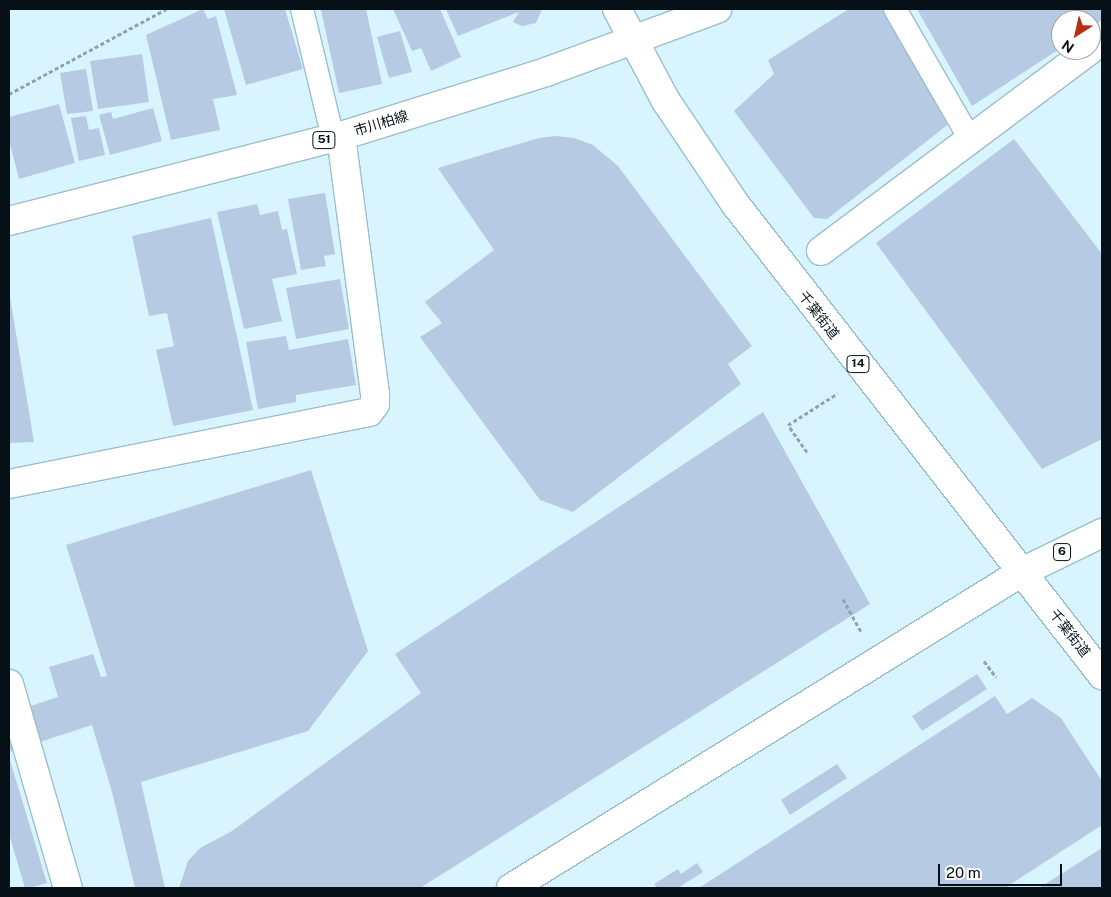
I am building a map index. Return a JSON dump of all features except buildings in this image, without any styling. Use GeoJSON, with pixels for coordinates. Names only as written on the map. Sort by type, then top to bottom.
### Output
{"type":"FeatureCollection","features":[{"type":"Feature","properties":{"kind":"main road","name":"千葉街道"},"geometry":{"type":"LineString","coordinates":[[617,9],[666,102],[736,205],[1102,675]]}},
{"type":"Feature","properties":{"kind":"main road","name":"市川柏線"},"geometry":{"type":"LineString","coordinates":[[9,221],[337,137],[546,72],[717,9]]}},
{"type":"Feature","properties":{"kind":"main road"},"geometry":{"type":"LineString","coordinates":[[821,251],[1077,60]]}},
{"type":"Feature","properties":{"kind":"main road"},"geometry":{"type":"LineString","coordinates":[[9,484],[369,412],[375,404],[375,394],[337,137]]}},
{"type":"Feature","properties":{"kind":"main road","name":"6"},"geometry":{"type":"LineString","coordinates":[[1022,572],[1102,533]]}},
{"type":"Feature","properties":{"kind":"main road"},"geometry":{"type":"LineString","coordinates":[[511,888],[1022,572]]}},
{"type":"Feature","properties":{"kind":"main road"},"geometry":{"type":"LineString","coordinates":[[9,684],[68,888]]}},
{"type":"Feature","properties":{"kind":"lane"},"geometry":{"type":"LineString","coordinates":[[302,9],[337,137]]}},
{"type":"Feature","properties":{"kind":"lane"},"geometry":{"type":"LineString","coordinates":[[894,9],[970,139]]}},
{"type":"Feature","properties":{"kind":"path"},"geometry":{"type":"LineString","coordinates":[[9,94],[166,9]]}},
{"type":"Feature","properties":{"kind":"path"},"geometry":{"type":"LineString","coordinates":[[807,452],[788,425],[839,392]]}},
{"type":"Feature","properties":{"kind":"path"},"geometry":{"type":"LineString","coordinates":[[843,599],[864,634]]}},
{"type":"Feature","properties":{"kind":"path"},"geometry":{"type":"LineString","coordinates":[[984,661],[996,677]]}}]}
